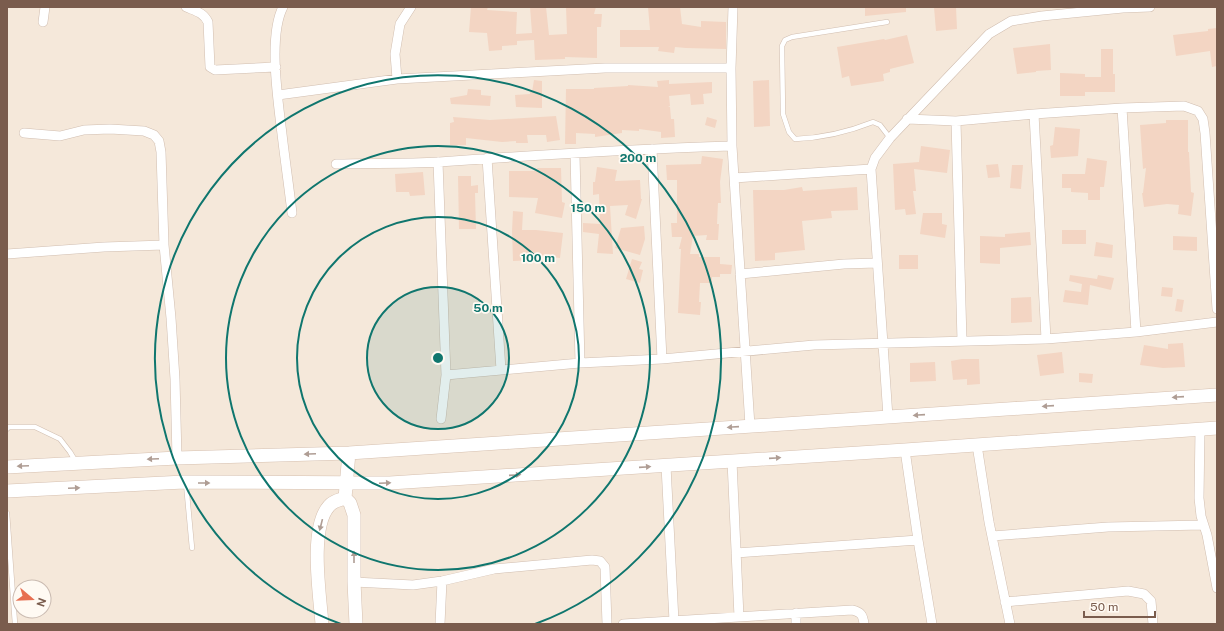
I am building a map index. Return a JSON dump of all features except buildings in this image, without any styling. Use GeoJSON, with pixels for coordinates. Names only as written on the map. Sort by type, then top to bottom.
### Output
{"type":"FeatureCollection","features":[{"type":"Feature","properties":{"kind":"main road"},"geometry":{"type":"LineString","coordinates":[[7,467],[177,458],[349,453],[1217,395]]}},
{"type":"Feature","properties":{"kind":"main road"},"geometry":{"type":"LineString","coordinates":[[7,491],[186,483],[390,483],[666,466],[1217,428]]}},
{"type":"Feature","properties":{"kind":"main road"},"geometry":{"type":"LineString","coordinates":[[349,453],[345,498],[350,503],[354,515],[354,582],[356,624]]}},
{"type":"Feature","properties":{"kind":"main road"},"geometry":{"type":"LineString","coordinates":[[322,624],[317,555],[320,530],[328,506],[335,501],[345,498]]}},
{"type":"Feature","properties":{"kind":"street"},"geometry":{"type":"LineString","coordinates":[[43,22],[45,7]]}},
{"type":"Feature","properties":{"kind":"street"},"geometry":{"type":"LineString","coordinates":[[186,7],[205,16],[208,22],[210,67],[215,70],[276,67]]}},
{"type":"Feature","properties":{"kind":"street"},"geometry":{"type":"LineString","coordinates":[[283,7],[277,25],[276,67],[292,213]]}},
{"type":"Feature","properties":{"kind":"street"},"geometry":{"type":"LineString","coordinates":[[397,79],[395,54],[400,24],[411,7]]}},
{"type":"Feature","properties":{"kind":"street"},"geometry":{"type":"LineString","coordinates":[[733,7],[731,68],[732,146],[750,426]]}},
{"type":"Feature","properties":{"kind":"street"},"geometry":{"type":"LineString","coordinates":[[888,417],[882,343],[872,169],[875,158],[907,119],[989,34],[1011,21],[1042,16],[1123,8],[1150,7]]}},
{"type":"Feature","properties":{"kind":"street"},"geometry":{"type":"LineString","coordinates":[[278,95],[397,79],[605,68],[731,68]]}},
{"type":"Feature","properties":{"kind":"street"},"geometry":{"type":"LineString","coordinates":[[907,119],[956,121],[1122,108],[1184,106],[1198,111],[1203,119],[1205,133],[1217,309]]}},
{"type":"Feature","properties":{"kind":"street"},"geometry":{"type":"LineString","coordinates":[[1122,108],[1136,332]]}},
{"type":"Feature","properties":{"kind":"street"},"geometry":{"type":"LineString","coordinates":[[1034,114],[1046,339]]}},
{"type":"Feature","properties":{"kind":"street"},"geometry":{"type":"LineString","coordinates":[[956,121],[962,341]]}},
{"type":"Feature","properties":{"kind":"street"},"geometry":{"type":"LineString","coordinates":[[24,133],[60,136],[84,130],[110,129],[144,131],[154,135],[159,141],[161,152],[164,245],[174,364],[177,458]]}},
{"type":"Feature","properties":{"kind":"street"},"geometry":{"type":"LineString","coordinates":[[336,164],[438,162],[652,149],[732,146]]}},
{"type":"Feature","properties":{"kind":"street"},"geometry":{"type":"LineString","coordinates":[[652,149],[662,359]]}},
{"type":"Feature","properties":{"kind":"street"},"geometry":{"type":"LineString","coordinates":[[575,154],[580,363]]}},
{"type":"Feature","properties":{"kind":"street"},"geometry":{"type":"LineString","coordinates":[[487,158],[500,370]]}},
{"type":"Feature","properties":{"kind":"street"},"geometry":{"type":"LineString","coordinates":[[438,162],[446,375],[441,419]]}},
{"type":"Feature","properties":{"kind":"street"},"geometry":{"type":"LineString","coordinates":[[734,178],[872,169]]}},
{"type":"Feature","properties":{"kind":"street"},"geometry":{"type":"LineString","coordinates":[[7,254],[104,247],[164,245]]}},
{"type":"Feature","properties":{"kind":"street"},"geometry":{"type":"LineString","coordinates":[[740,274],[844,264],[878,263]]}},
{"type":"Feature","properties":{"kind":"street"},"geometry":{"type":"LineString","coordinates":[[446,375],[580,363],[662,359],[814,344],[1046,339],[1136,332],[1217,322]]}},
{"type":"Feature","properties":{"kind":"street"},"geometry":{"type":"LineString","coordinates":[[1200,429],[1199,498],[1201,516],[1217,588]]}},
{"type":"Feature","properties":{"kind":"street"},"geometry":{"type":"LineString","coordinates":[[977,445],[992,536],[1010,624]]}},
{"type":"Feature","properties":{"kind":"street"},"geometry":{"type":"LineString","coordinates":[[905,450],[932,624]]}},
{"type":"Feature","properties":{"kind":"street"},"geometry":{"type":"LineString","coordinates":[[732,461],[739,617]]}},
{"type":"Feature","properties":{"kind":"street"},"geometry":{"type":"LineString","coordinates":[[666,466],[674,621]]}},
{"type":"Feature","properties":{"kind":"street"},"geometry":{"type":"LineString","coordinates":[[992,536],[1108,527],[1203,525]]}},
{"type":"Feature","properties":{"kind":"street"},"geometry":{"type":"LineString","coordinates":[[736,553],[918,540]]}},
{"type":"Feature","properties":{"kind":"street"},"geometry":{"type":"LineString","coordinates":[[354,582],[413,585],[442,581],[494,569],[592,560],[600,561],[605,567],[607,624]]}},
{"type":"Feature","properties":{"kind":"street"},"geometry":{"type":"LineString","coordinates":[[440,624],[442,581]]}},
{"type":"Feature","properties":{"kind":"street"},"geometry":{"type":"LineString","coordinates":[[1005,602],[1128,591],[1144,594],[1151,601],[1153,624]]}},
{"type":"Feature","properties":{"kind":"street"},"geometry":{"type":"LineString","coordinates":[[623,624],[674,621],[703,622],[739,617],[852,610],[858,611],[863,617],[864,624]]}},
{"type":"Feature","properties":{"kind":"street"},"geometry":{"type":"LineString","coordinates":[[796,613],[796,624]]}},
{"type":"Feature","properties":{"kind":"lane"},"geometry":{"type":"LineString","coordinates":[[887,22],[792,37],[785,40],[782,46],[783,114],[789,132],[795,139],[833,134],[873,122],[880,125],[890,138]]}},
{"type":"Feature","properties":{"kind":"lane"},"geometry":{"type":"LineString","coordinates":[[7,429],[9,427],[35,427],[60,439],[70,452],[76,464]]}},
{"type":"Feature","properties":{"kind":"lane"},"geometry":{"type":"LineString","coordinates":[[186,483],[192,548]]}},
{"type":"Feature","properties":{"kind":"lane"},"geometry":{"type":"LineString","coordinates":[[7,514],[15,624]]}},
{"type":"Feature","properties":{"kind":"shaded area"},"geometry":{"type":"Polygon","coordinates":[[[7,7],[1217,7],[1217,624],[7,624],[7,7]]]}}]}
